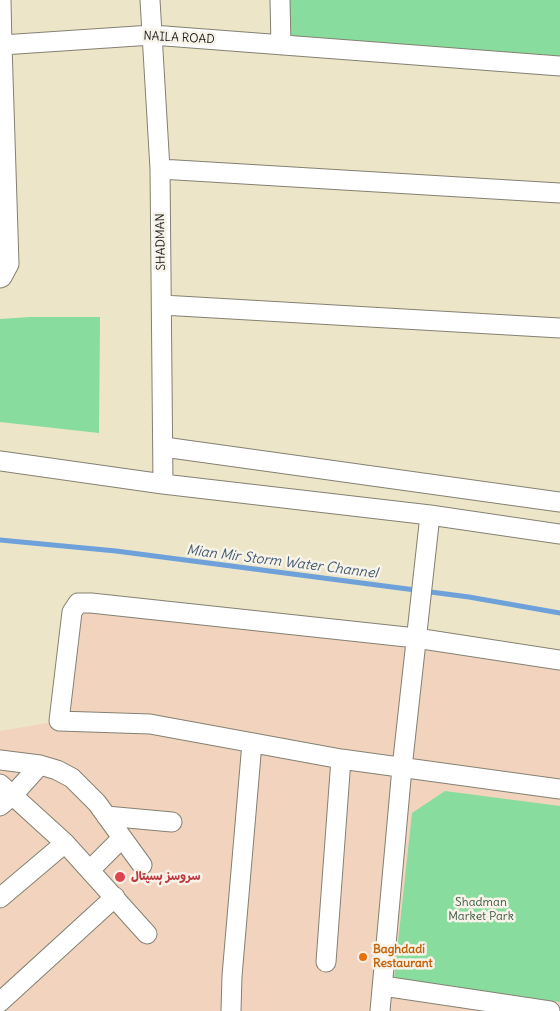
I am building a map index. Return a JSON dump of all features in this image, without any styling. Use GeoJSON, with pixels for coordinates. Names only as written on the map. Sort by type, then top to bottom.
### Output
{"type":"FeatureCollection","features":[{"type":"Feature","properties":{"kind":"street"},"geometry":{"type":"LineString","coordinates":[[0,278],[9,264],[1,50],[1,0]]}},
{"type":"Feature","properties":{"kind":"street","name":"SHADMAN"},"geometry":{"type":"LineString","coordinates":[[150,0],[160,169],[163,484]]}},
{"type":"Feature","properties":{"kind":"street"},"geometry":{"type":"LineString","coordinates":[[280,0],[281,44]]}},
{"type":"Feature","properties":{"kind":"street","name":"NAILA ROAD"},"geometry":{"type":"LineString","coordinates":[[1,50],[152,35],[560,66]]}},
{"type":"Feature","properties":{"kind":"street"},"geometry":{"type":"LineString","coordinates":[[160,169],[560,193]]}},
{"type":"Feature","properties":{"kind":"street"},"geometry":{"type":"LineString","coordinates":[[162,305],[560,328]]}},
{"type":"Feature","properties":{"kind":"street"},"geometry":{"type":"LineString","coordinates":[[164,447],[560,502]]}},
{"type":"Feature","properties":{"kind":"street"},"geometry":{"type":"LineString","coordinates":[[0,462],[163,484],[430,515],[560,534]]}},
{"type":"Feature","properties":{"kind":"street"},"geometry":{"type":"LineString","coordinates":[[380,1011],[402,768],[430,515]]}},
{"type":"Feature","properties":{"kind":"street"},"geometry":{"type":"LineString","coordinates":[[560,660],[417,631],[78,603],[72,612],[59,721],[150,724],[341,759],[560,789]]}},
{"type":"Feature","properties":{"kind":"street"},"geometry":{"type":"LineString","coordinates":[[231,1011],[232,967],[252,743]]}},
{"type":"Feature","properties":{"kind":"street"},"geometry":{"type":"LineString","coordinates":[[326,962],[341,759]]}},
{"type":"Feature","properties":{"kind":"street"},"geometry":{"type":"LineString","coordinates":[[0,760],[40,765],[57,770],[72,778],[91,797],[142,866]]}},
{"type":"Feature","properties":{"kind":"street"},"geometry":{"type":"LineString","coordinates":[[40,765],[4,795],[65,843],[147,934]]}},
{"type":"Feature","properties":{"kind":"street"},"geometry":{"type":"LineString","coordinates":[[106,816],[172,822]]}},
{"type":"Feature","properties":{"kind":"street"},"geometry":{"type":"LineString","coordinates":[[90,870],[122,838]]}},
{"type":"Feature","properties":{"kind":"street"},"geometry":{"type":"LineString","coordinates":[[0,898],[65,843]]}},
{"type":"Feature","properties":{"kind":"street"},"geometry":{"type":"LineString","coordinates":[[0,1002],[115,897]]}},
{"type":"Feature","properties":{"kind":"street"},"geometry":{"type":"LineString","coordinates":[[383,986],[550,1011]]}},
{"type":"Feature","properties":{"kind":"shaded area"},"geometry":{"type":"Polygon","coordinates":[[[78,603],[560,657],[560,1011],[0,1011],[0,731],[59,721],[78,603]]]}},
{"type":"Feature","properties":{"kind":"green space"},"geometry":{"type":"Polygon","coordinates":[[[280,0],[560,0],[560,66],[281,45],[280,0]]]}},
{"type":"Feature","properties":{"kind":"green space"},"geometry":{"type":"Polygon","coordinates":[[[100,317],[99,433],[0,422],[0,319],[100,317]]]}},
{"type":"Feature","properties":{"kind":"green space","name":"Shadman Market Park"},"geometry":{"type":"Polygon","coordinates":[[[445,791],[560,806],[560,1002],[394,979],[412,813],[445,791]]]}},
{"type":"Feature","properties":{"kind":"waterway","name":"Mian Mir Storm Water Channel"},"geometry":{"type":"LineString","coordinates":[[0,540],[116,551],[469,597],[560,613]]}},
{"type":"Feature","properties":{"kind":"place","name":"سروسز ہسپتال"},"geometry":{"type":"Point","coordinates":[120,877]}},
{"type":"Feature","properties":{"kind":"place","name":"Baghdadi Restaurant"},"geometry":{"type":"Point","coordinates":[363,957]}}]}
